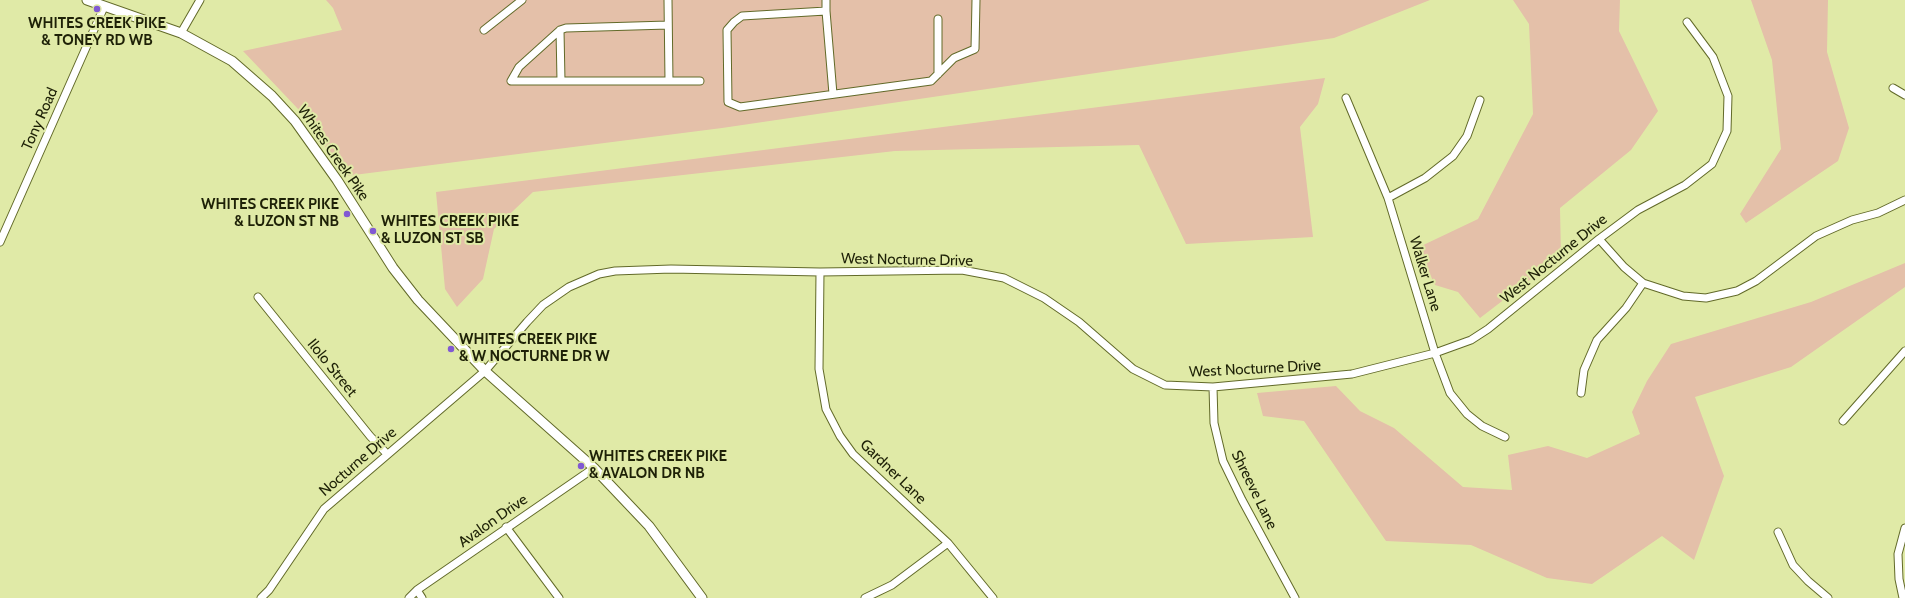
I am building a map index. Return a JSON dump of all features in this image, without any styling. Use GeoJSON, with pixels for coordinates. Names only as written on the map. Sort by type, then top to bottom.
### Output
{"type":"FeatureCollection","features":[{"type":"Feature","properties":{"kind":"main road","name":"Whites Creek Pike"},"geometry":{"type":"LineString","coordinates":[[86,0],[181,33],[232,61],[272,96],[295,121],[337,180],[393,268],[437,322],[485,371],[594,468],[655,532],[702,598]]}},
{"type":"Feature","properties":{"kind":"street"},"geometry":{"type":"LineString","coordinates":[[181,33],[200,0]]}},
{"type":"Feature","properties":{"kind":"street"},"geometry":{"type":"LineString","coordinates":[[484,30],[522,0]]}},
{"type":"Feature","properties":{"kind":"street"},"geometry":{"type":"LineString","coordinates":[[668,0],[669,81]]}},
{"type":"Feature","properties":{"kind":"street"},"geometry":{"type":"LineString","coordinates":[[826,0],[833,94]]}},
{"type":"Feature","properties":{"kind":"street"},"geometry":{"type":"LineString","coordinates":[[826,12],[742,16],[734,22],[727,30],[728,102],[740,107],[931,81],[954,58],[975,49],[976,0]]}},
{"type":"Feature","properties":{"kind":"street","name":"Tony Road"},"geometry":{"type":"LineString","coordinates":[[0,242],[104,7]]}},
{"type":"Feature","properties":{"kind":"street"},"geometry":{"type":"LineString","coordinates":[[938,19],[938,74]]}},
{"type":"Feature","properties":{"kind":"street","name":"West Nocturne Drive"},"geometry":{"type":"LineString","coordinates":[[485,371],[527,322],[544,305],[569,287],[600,274],[615,271],[671,269],[820,272],[962,270],[1004,278],[1044,298],[1080,322],[1133,369],[1165,385],[1213,387],[1352,374],[1435,353],[1471,340],[1488,329],[1599,238],[1638,210],[1685,185],[1712,164],[1727,131],[1728,96],[1713,57],[1687,22]]}},
{"type":"Feature","properties":{"kind":"street"},"geometry":{"type":"LineString","coordinates":[[668,25],[566,28],[560,30],[519,67],[511,82],[700,81]]}},
{"type":"Feature","properties":{"kind":"street"},"geometry":{"type":"LineString","coordinates":[[560,30],[561,81]]}},
{"type":"Feature","properties":{"kind":"street"},"geometry":{"type":"LineString","coordinates":[[1893,88],[1905,95]]}},
{"type":"Feature","properties":{"kind":"street","name":"Walker Lane"},"geometry":{"type":"LineString","coordinates":[[1346,98],[1388,198],[1435,353],[1450,393],[1462,408],[1482,426],[1505,437]]}},
{"type":"Feature","properties":{"kind":"street"},"geometry":{"type":"LineString","coordinates":[[1388,198],[1425,178],[1453,156],[1467,136],[1480,100]]}},
{"type":"Feature","properties":{"kind":"street"},"geometry":{"type":"LineString","coordinates":[[1599,238],[1624,267],[1643,283],[1683,296],[1706,298],[1736,291],[1756,281],[1816,236],[1852,220],[1878,213],[1905,200]]}},
{"type":"Feature","properties":{"kind":"street","name":"Gardner Lane"},"geometry":{"type":"LineString","coordinates":[[820,272],[819,369],[826,409],[840,436],[853,454],[948,543],[993,598]]}},
{"type":"Feature","properties":{"kind":"street"},"geometry":{"type":"LineString","coordinates":[[1581,393],[1584,370],[1597,340],[1626,308],[1643,283]]}},
{"type":"Feature","properties":{"kind":"street","name":"Ilolo Street"},"geometry":{"type":"LineString","coordinates":[[258,296],[370,436],[387,454]]}},
{"type":"Feature","properties":{"kind":"street"},"geometry":{"type":"LineString","coordinates":[[1843,421],[1905,351]]}},
{"type":"Feature","properties":{"kind":"street","name":"Nocturne Drive"},"geometry":{"type":"LineString","coordinates":[[268,590],[324,509],[485,371]]}},
{"type":"Feature","properties":{"kind":"street","name":"Shreeve Lane"},"geometry":{"type":"LineString","coordinates":[[1213,387],[1214,423],[1223,461],[1242,500],[1295,598]]}},
{"type":"Feature","properties":{"kind":"street","name":"Avalon Drive"},"geometry":{"type":"LineString","coordinates":[[409,598],[417,590],[506,527],[594,468]]}},
{"type":"Feature","properties":{"kind":"street"},"geometry":{"type":"LineString","coordinates":[[506,527],[559,598]]}},
{"type":"Feature","properties":{"kind":"street"},"geometry":{"type":"LineString","coordinates":[[1903,598],[1899,579],[1898,554],[1905,528]]}},
{"type":"Feature","properties":{"kind":"street"},"geometry":{"type":"LineString","coordinates":[[1778,532],[1793,565],[1808,581],[1828,598]]}},
{"type":"Feature","properties":{"kind":"street"},"geometry":{"type":"LineString","coordinates":[[865,598],[892,585],[948,543]]}},
{"type":"Feature","properties":{"kind":"street"},"geometry":{"type":"LineString","coordinates":[[261,598],[268,590]]}},
{"type":"Feature","properties":{"kind":"street"},"geometry":{"type":"LineString","coordinates":[[265,598],[268,590]]}},
{"type":"Feature","properties":{"kind":"street"},"geometry":{"type":"LineString","coordinates":[[417,590],[422,598]]}},
{"type":"Feature","properties":{"kind":"shaded area"},"geometry":{"type":"Polygon","coordinates":[[[326,0],[1430,0],[1334,38],[722,128],[346,176],[299,110],[243,51],[342,30],[333,8],[326,0]]]}},
{"type":"Feature","properties":{"kind":"shaded area"},"geometry":{"type":"Polygon","coordinates":[[[1513,0],[1620,0],[1619,31],[1658,111],[1631,150],[1560,208],[1561,256],[1480,318],[1458,292],[1435,285],[1417,248],[1478,219],[1533,114],[1529,24],[1513,0]]]}},
{"type":"Feature","properties":{"kind":"shaded area"},"geometry":{"type":"Polygon","coordinates":[[[1751,0],[1828,0],[1827,52],[1849,128],[1838,161],[1746,223],[1740,214],[1781,149],[1772,60],[1751,0]]]}},
{"type":"Feature","properties":{"kind":"shaded area"},"geometry":{"type":"Polygon","coordinates":[[[1325,78],[1318,104],[1300,127],[1313,237],[1186,244],[1139,145],[895,151],[533,192],[494,229],[483,279],[457,307],[445,289],[436,192],[1325,78]]]}},
{"type":"Feature","properties":{"kind":"shaded area"},"geometry":{"type":"Polygon","coordinates":[[[1905,263],[1905,287],[1791,367],[1695,397],[1724,476],[1694,560],[1662,536],[1592,584],[1547,578],[1471,545],[1386,541],[1304,421],[1263,416],[1257,393],[1336,386],[1360,411],[1394,428],[1463,487],[1512,490],[1508,455],[1548,446],[1587,458],[1640,434],[1632,412],[1647,381],[1671,344],[1811,302],[1905,263]]]}},
{"type":"Feature","properties":{"kind":"place","name":"WHITES CREEK PIKE & TONEY RD WB"},"geometry":{"type":"Point","coordinates":[97,9]}},
{"type":"Feature","properties":{"kind":"place","name":"WHITES CREEK PIKE & LUZON ST NB"},"geometry":{"type":"Point","coordinates":[347,214]}},
{"type":"Feature","properties":{"kind":"place","name":"WHITES CREEK PIKE & LUZON ST SB"},"geometry":{"type":"Point","coordinates":[373,231]}},
{"type":"Feature","properties":{"kind":"place","name":"WHITES CREEK PIKE & W NOCTURNE DR W"},"geometry":{"type":"Point","coordinates":[451,349]}},
{"type":"Feature","properties":{"kind":"place","name":"WHITES CREEK PIKE & AVALON DR NB"},"geometry":{"type":"Point","coordinates":[581,466]}}]}
